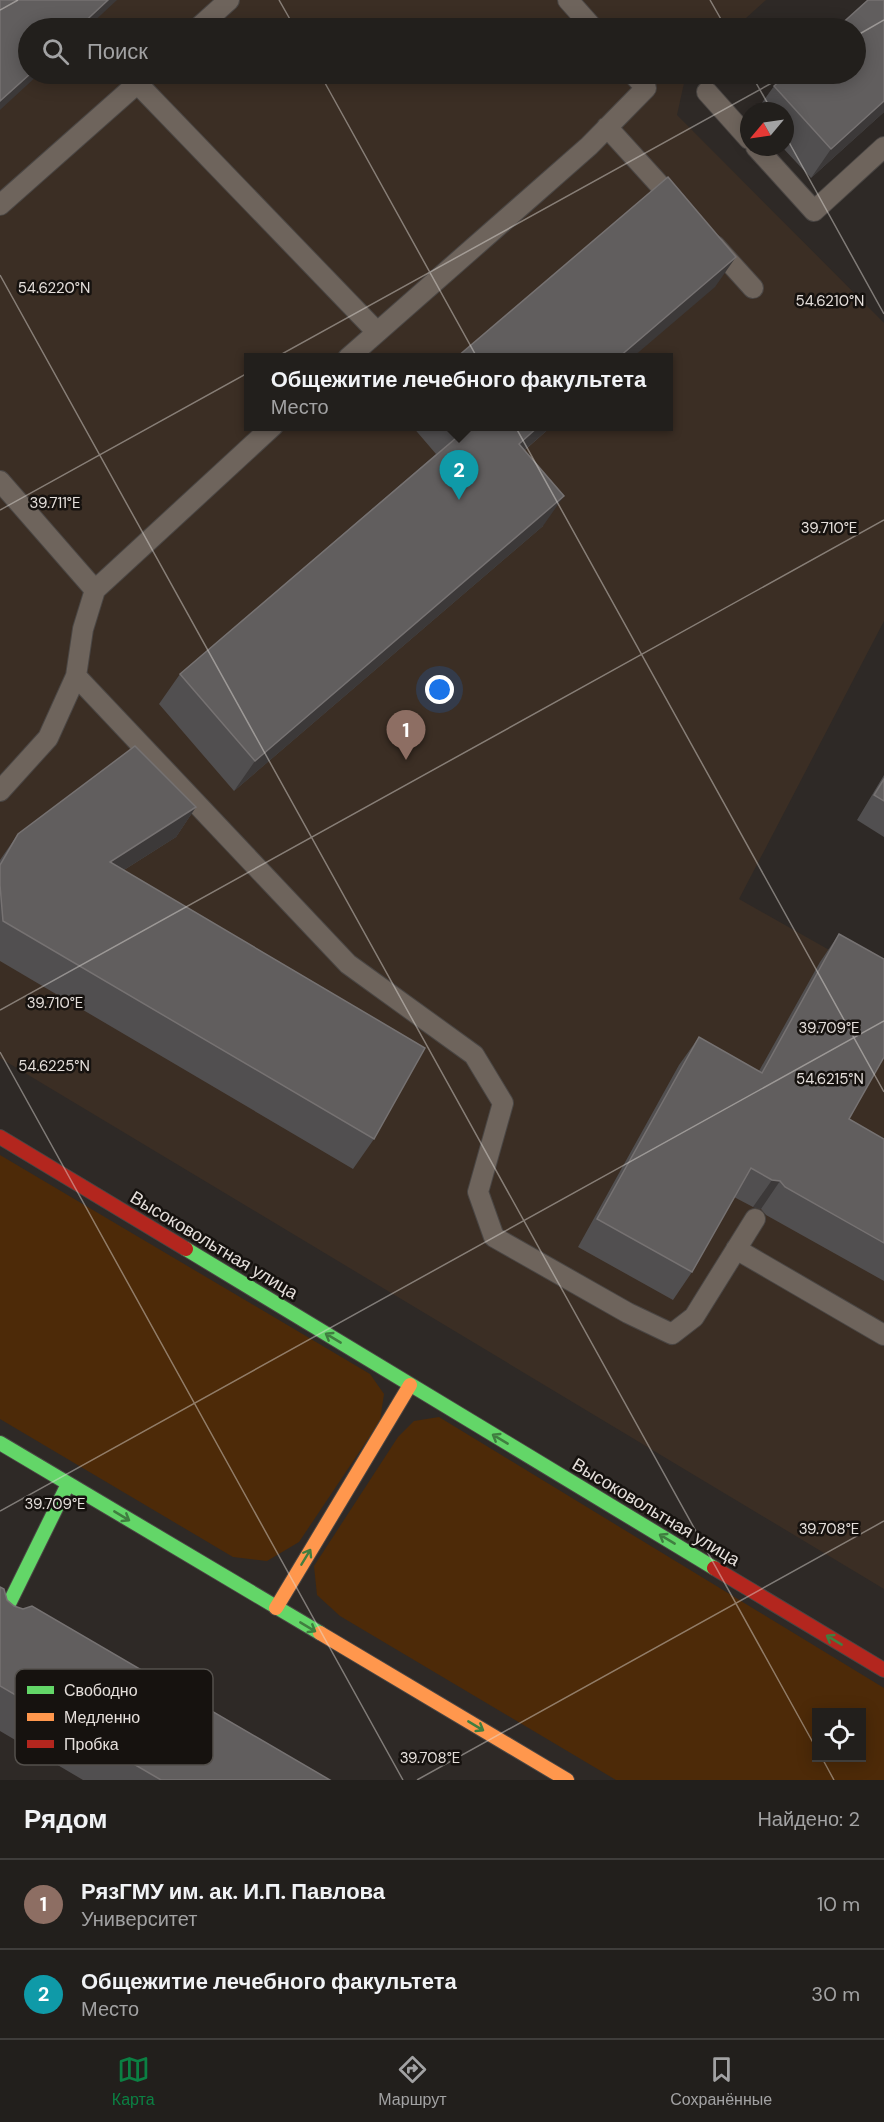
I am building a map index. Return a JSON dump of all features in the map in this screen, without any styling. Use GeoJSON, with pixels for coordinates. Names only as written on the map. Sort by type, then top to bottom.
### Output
{"type":"FeatureCollection","features":[{"type":"Feature","properties":{"kind":"street","name":"Высоковольтная улица"},"geometry":{"type":"LineString","coordinates":[[0,1137],[884,1670]]}},
{"type":"Feature","properties":{"kind":"street"},"geometry":{"type":"LineString","coordinates":[[276,1608],[410,1384]]}},
{"type":"Feature","properties":{"kind":"street"},"geometry":{"type":"LineString","coordinates":[[0,1443],[567,1780]]}},
{"type":"Feature","properties":{"kind":"street"},"geometry":{"type":"LineString","coordinates":[[0,1622],[68,1484]]}},
{"type":"Feature","properties":{"kind":"lane"},"geometry":{"type":"LineString","coordinates":[[209,18],[229,0]]}},
{"type":"Feature","properties":{"kind":"lane"},"geometry":{"type":"LineString","coordinates":[[568,0],[584,18]]}},
{"type":"Feature","properties":{"kind":"lane"},"geometry":{"type":"LineString","coordinates":[[0,206],[136,84]]}},
{"type":"Feature","properties":{"kind":"lane"},"geometry":{"type":"LineString","coordinates":[[149,84],[376,331]]}},
{"type":"Feature","properties":{"kind":"lane"},"geometry":{"type":"LineString","coordinates":[[352,353],[607,127],[646,88],[642,84]]}},
{"type":"Feature","properties":{"kind":"lane"},"geometry":{"type":"LineString","coordinates":[[707,92],[740,129]]}},
{"type":"Feature","properties":{"kind":"lane"},"geometry":{"type":"LineString","coordinates":[[607,127],[753,288]]}},
{"type":"Feature","properties":{"kind":"lane"},"geometry":{"type":"LineString","coordinates":[[764,156],[814,211],[884,147]]}},
{"type":"Feature","properties":{"kind":"lane"},"geometry":{"type":"LineString","coordinates":[[0,791],[48,738],[76,676],[83,629],[95,590],[268,431]]}},
{"type":"Feature","properties":{"kind":"lane"},"geometry":{"type":"LineString","coordinates":[[0,481],[95,590]]}},
{"type":"Feature","properties":{"kind":"lane"},"geometry":{"type":"LineString","coordinates":[[76,676],[348,963],[474,1055],[503,1103],[478,1192],[495,1237],[628,1314],[672,1334],[694,1317],[755,1219]]}},
{"type":"Feature","properties":{"kind":"lane"},"geometry":{"type":"LineString","coordinates":[[736,1249],[884,1335]]}},
{"type":"Feature","properties":{"kind":"shaded area"},"geometry":{"type":"Polygon","coordinates":[[[0,0],[766,0],[746,18],[18,18],[18,84],[684,84],[677,115],[884,323],[884,621],[739,899],[884,981],[884,1589],[0,1058],[0,0]]]}},
{"type":"Feature","properties":{"kind":"shaded area"},"geometry":{"type":"Polygon","coordinates":[[[0,1155],[370,1374],[384,1394],[380,1421],[299,1542],[267,1561],[233,1557],[0,1419],[0,1155]]]}},
{"type":"Feature","properties":{"kind":"shaded area"},"geometry":{"type":"Polygon","coordinates":[[[439,1417],[884,1688],[884,1780],[616,1780],[340,1616],[317,1595],[314,1566],[398,1437],[414,1421],[439,1417]]]}},
{"type":"Feature","properties":{"kind":"building"},"geometry":{"type":"Polygon","coordinates":[[[0,0],[108,0],[89,18],[18,18],[19,84],[0,101],[0,0]]]}},
{"type":"Feature","properties":{"kind":"building"},"geometry":{"type":"Polygon","coordinates":[[[868,0],[884,0],[884,101],[831,149],[794,108],[794,102],[788,102],[774,86],[776,84],[866,84],[866,18],[848,18],[868,0]]]}},
{"type":"Feature","properties":{"kind":"building"},"geometry":{"type":"Polygon","coordinates":[[[668,177],[736,257],[624,353],[462,353],[668,177]]]}},
{"type":"Feature","properties":{"kind":"building"},"geometry":{"type":"Polygon","coordinates":[[[533,431],[519,444],[564,496],[255,761],[180,674],[463,432],[533,431]]]}},
{"type":"Feature","properties":{"kind":"building"},"geometry":{"type":"Polygon","coordinates":[[[135,746],[196,807],[110,862],[425,1048],[374,1139],[3,921],[0,865],[18,834],[135,746]]]}},
{"type":"Feature","properties":{"kind":"building"},"geometry":{"type":"Polygon","coordinates":[[[884,779],[884,801],[874,795],[884,779]]]}},
{"type":"Feature","properties":{"kind":"building"},"geometry":{"type":"Polygon","coordinates":[[[839,934],[884,959],[884,1057],[849,1119],[884,1139],[884,1243],[785,1187],[780,1181],[772,1180],[751,1168],[692,1272],[597,1219],[699,1037],[762,1073],[839,934]]]}},
{"type":"Feature","properties":{"kind":"building"},"geometry":{"type":"Polygon","coordinates":[[[0,1587],[4,1589],[7,1600],[14,1606],[23,1609],[32,1606],[140,1669],[15,1669],[15,1695],[0,1686],[0,1587]]]}},
{"type":"Feature","properties":{"kind":"building"},"geometry":{"type":"Polygon","coordinates":[[[213,1712],[330,1780],[161,1780],[135,1765],[213,1765],[213,1712]]]}},
{"type":"Feature","properties":{"kind":"traffic: fast"},"geometry":{"type":"LineString","coordinates":[[186,1249],[714,1568]]}},
{"type":"Feature","properties":{"kind":"traffic: fast"},"geometry":{"type":"LineString","coordinates":[[0,1443],[320,1633]]}},
{"type":"Feature","properties":{"kind":"traffic: fast"},"geometry":{"type":"LineString","coordinates":[[0,1622],[68,1484]]}},
{"type":"Feature","properties":{"kind":"traffic: slow"},"geometry":{"type":"LineString","coordinates":[[276,1608],[410,1385]]}},
{"type":"Feature","properties":{"kind":"traffic: slow"},"geometry":{"type":"LineString","coordinates":[[320,1633],[567,1780]]}},
{"type":"Feature","properties":{"kind":"traffic: jam"},"geometry":{"type":"LineString","coordinates":[[0,1137],[186,1249]]}},
{"type":"Feature","properties":{"kind":"traffic: jam"},"geometry":{"type":"LineString","coordinates":[[714,1568],[884,1670]]}},
{"type":"Feature","properties":{"kind":"place","name":"Общежитие лечебного факультета"},"geometry":{"type":"Point","coordinates":[459,500]}},
{"type":"Feature","properties":{"kind":"place","name":"РязГМУ им. ак. И.П. Павлова"},"geometry":{"type":"Point","coordinates":[406,760]}}]}
